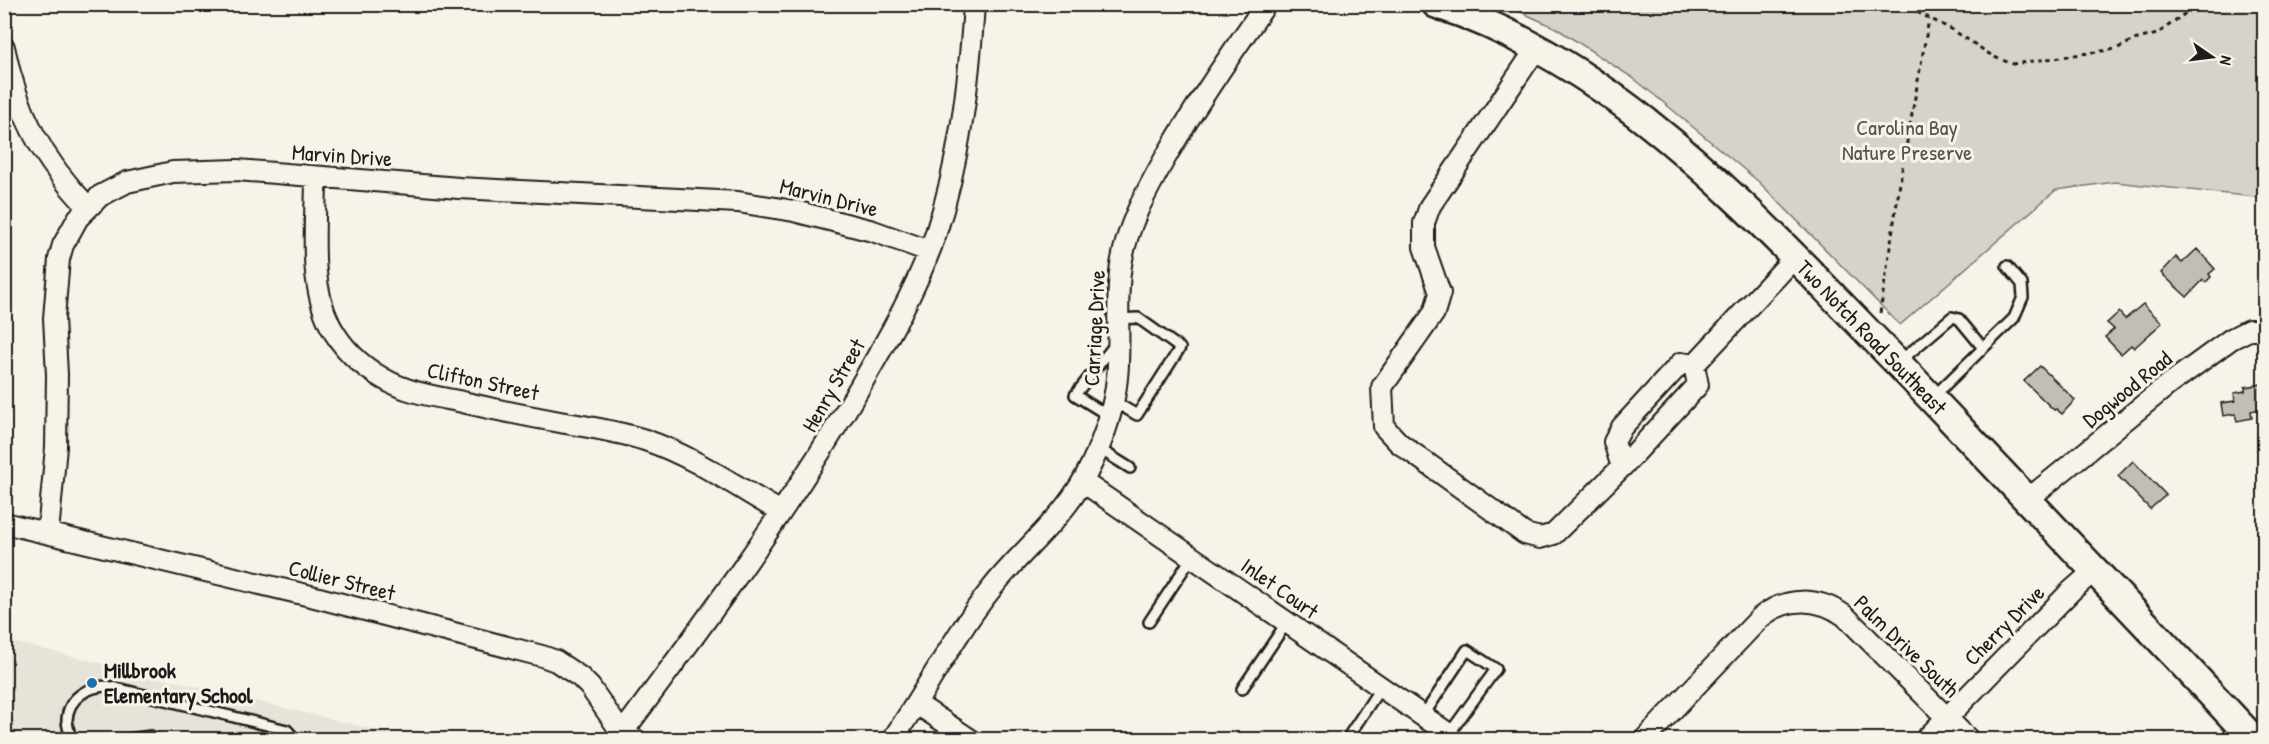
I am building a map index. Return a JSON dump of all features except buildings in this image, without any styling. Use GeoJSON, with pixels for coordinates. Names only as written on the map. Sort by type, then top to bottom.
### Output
{"type":"FeatureCollection","features":[{"type":"Feature","properties":{"kind":"street","name":"Henry Street"},"geometry":{"type":"LineString","coordinates":[[626,737],[826,446],[904,308],[929,251],[951,177],[960,137],[969,75],[974,4]]}},
{"type":"Feature","properties":{"kind":"street","name":"Carriage Drive"},"geometry":{"type":"LineString","coordinates":[[892,740],[967,622],[992,589],[1055,521],[1083,482],[1098,448],[1111,409],[1117,377],[1117,319],[1121,263],[1130,230],[1143,198],[1206,91],[1266,4]]}},
{"type":"Feature","properties":{"kind":"street","name":"Two Notch Road Southeast"},"geometry":{"type":"LineString","coordinates":[[1443,6],[1536,49],[1583,76],[1647,123],[1741,204],[1898,363],[2254,740]]}},
{"type":"Feature","properties":{"kind":"street"},"geometry":{"type":"LineString","coordinates":[[4,47],[14,89],[38,143],[54,168],[88,207]]}},
{"type":"Feature","properties":{"kind":"street"},"geometry":{"type":"LineString","coordinates":[[1536,49],[1427,214],[1424,223],[1424,248],[1440,293],[1434,313],[1382,387],[1384,427],[1399,443],[1515,527],[1525,534],[1540,538],[1554,534],[1622,467],[1698,385],[1694,365]]}},
{"type":"Feature","properties":{"kind":"street","name":"Marvin Drive"},"geometry":{"type":"LineString","coordinates":[[48,533],[56,447],[57,375],[54,318],[59,259],[70,231],[88,207],[100,196],[127,182],[173,172],[237,170],[459,188],[738,202],[794,211],[873,231],[929,251]]}},
{"type":"Feature","properties":{"kind":"street","name":"Clifton Street"},"geometry":{"type":"LineString","coordinates":[[316,177],[315,262],[318,295],[331,326],[345,347],[370,370],[400,387],[422,393],[525,416],[594,427],[645,440],[697,463],[781,512]]}},
{"type":"Feature","properties":{"kind":"street"},"geometry":{"type":"LineString","coordinates":[[1694,365],[1795,257]]}},
{"type":"Feature","properties":{"kind":"street","name":"Dogwood Road"},"geometry":{"type":"LineString","coordinates":[[2027,500],[2168,386],[2231,339],[2249,330],[2265,330]]}},
{"type":"Feature","properties":{"kind":"street"},"geometry":{"type":"LineString","coordinates":[[1622,467],[1614,442],[1622,427],[1681,363],[1694,365]]}},
{"type":"Feature","properties":{"kind":"street","name":"Inlet Court"},"geometry":{"type":"LineString","coordinates":[[1083,482],[1449,734]]}},
{"type":"Feature","properties":{"kind":"street","name":"Collier Street"},"geometry":{"type":"LineString","coordinates":[[4,523],[315,597],[542,656],[556,661],[580,677],[590,687],[626,737]]}},
{"type":"Feature","properties":{"kind":"street","name":"Cherry Drive"},"geometry":{"type":"LineString","coordinates":[[1924,740],[2071,591],[2094,571]]}},
{"type":"Feature","properties":{"kind":"street","name":"Palm Drive South"},"geometry":{"type":"LineString","coordinates":[[1644,740],[1760,618],[1780,606],[1802,601],[1825,605],[1845,616],[1969,740]]}},
{"type":"Feature","properties":{"kind":"street"},"geometry":{"type":"LineString","coordinates":[[917,704],[971,740]]}},
{"type":"Feature","properties":{"kind":"lane"},"geometry":{"type":"LineString","coordinates":[[1931,398],[2014,318],[2023,297],[2022,284],[2007,267]]}},
{"type":"Feature","properties":{"kind":"lane"},"geometry":{"type":"LineString","coordinates":[[1898,363],[1952,317],[1959,319],[1983,348]]}},
{"type":"Feature","properties":{"kind":"lane"},"geometry":{"type":"LineString","coordinates":[[1117,319],[1138,318],[1180,348],[1137,415],[1111,409],[1076,395],[1117,341]]}},
{"type":"Feature","properties":{"kind":"lane"},"geometry":{"type":"LineString","coordinates":[[1098,448],[1130,468]]}},
{"type":"Feature","properties":{"kind":"lane"},"geometry":{"type":"LineString","coordinates":[[1149,622],[1192,557]]}},
{"type":"Feature","properties":{"kind":"lane"},"geometry":{"type":"LineString","coordinates":[[1242,689],[1287,622]]}},
{"type":"Feature","properties":{"kind":"lane"},"geometry":{"type":"LineString","coordinates":[[1423,716],[1467,650],[1496,669],[1449,734]]}},
{"type":"Feature","properties":{"kind":"lane"},"geometry":{"type":"LineString","coordinates":[[71,740],[67,718],[73,703],[82,692],[95,686],[102,686],[287,730],[297,740]]}},
{"type":"Feature","properties":{"kind":"lane"},"geometry":{"type":"LineString","coordinates":[[1346,740],[1381,687]]}},
{"type":"Feature","properties":{"kind":"lane"},"geometry":{"type":"LineString","coordinates":[[120,740],[152,736],[157,740]]}},
{"type":"Feature","properties":{"kind":"path"},"geometry":{"type":"LineString","coordinates":[[1901,4],[1953,30],[1994,57],[2013,64],[2116,50],[2134,40],[2157,34],[2198,4]]}},
{"type":"Feature","properties":{"kind":"path"},"geometry":{"type":"LineString","coordinates":[[1872,337],[1879,320],[1902,170],[1929,19]]}},
{"type":"Feature","properties":{"kind":"shaded area","name":"Millbrook Elementary School"},"geometry":{"type":"Polygon","coordinates":[[[5,640],[413,739],[5,740],[5,640]]]}},
{"type":"Feature","properties":{"kind":"green space","name":"Carolina Bay Nature Preserve"},"geometry":{"type":"Polygon","coordinates":[[[1505,5],[2264,5],[2264,198],[2115,182],[2056,190],[1900,325],[1759,182],[1663,102],[1633,78],[1556,28],[1505,5]]]}},
{"type":"Feature","properties":{"kind":"place","name":"Millbrook Elementary School"},"geometry":{"type":"Point","coordinates":[92,683]}}]}
